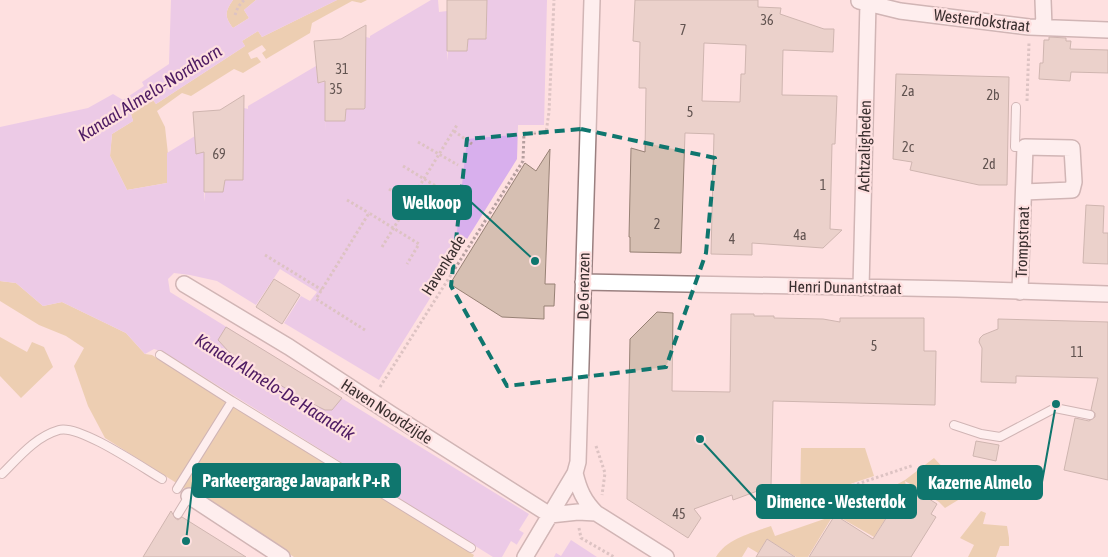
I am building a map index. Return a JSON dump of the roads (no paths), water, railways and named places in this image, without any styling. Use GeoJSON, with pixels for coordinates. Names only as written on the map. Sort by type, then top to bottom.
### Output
{"type":"FeatureCollection","features":[{"type":"Feature","properties":{"kind":"street","name":"De Grenzen"},"geometry":{"type":"LineString","coordinates":[[526,555],[575,474],[579,449],[592,0]]}},
{"type":"Feature","properties":{"kind":"street"},"geometry":{"type":"LineString","coordinates":[[1036,27],[1044,0]]}},
{"type":"Feature","properties":{"kind":"street","name":"Westerdokstraat"},"geometry":{"type":"LineString","coordinates":[[863,2],[900,11],[1036,27],[1108,30]]}},
{"type":"Feature","properties":{"kind":"street","name":"Achtzaligheden"},"geometry":{"type":"LineString","coordinates":[[861,288],[863,2]]}},
{"type":"Feature","properties":{"kind":"street","name":"Trompstraat"},"geometry":{"type":"LineString","coordinates":[[1020,292],[1025,147],[1072,148],[1074,182],[1072,190],[1024,192]]}},
{"type":"Feature","properties":{"kind":"street","name":"Henri Dunantstraat"},"geometry":{"type":"LineString","coordinates":[[583,282],[956,289],[1108,294]]}},
{"type":"Feature","properties":{"kind":"street","name":"Haven Noordzijde"},"geometry":{"type":"LineString","coordinates":[[184,284],[289,346],[391,414],[550,515]]}},
{"type":"Feature","properties":{"kind":"street"},"geometry":{"type":"LineString","coordinates":[[575,474],[579,492],[596,513],[666,557]]}},
{"type":"Feature","properties":{"kind":"street"},"geometry":{"type":"LineString","coordinates":[[183,492],[282,557]]}},
{"type":"Feature","properties":{"kind":"street"},"geometry":{"type":"LineString","coordinates":[[550,515],[578,512],[596,513]]}},
{"type":"Feature","properties":{"kind":"lane"},"geometry":{"type":"LineString","coordinates":[[1016,107],[1015,147],[1025,147]]}},
{"type":"Feature","properties":{"kind":"lane"},"geometry":{"type":"LineString","coordinates":[[160,355],[471,548]]}},
{"type":"Feature","properties":{"kind":"lane"},"geometry":{"type":"LineString","coordinates":[[178,514],[183,492],[232,401]]}},
{"type":"Feature","properties":{"kind":"lane"},"geometry":{"type":"LineString","coordinates":[[954,425],[981,434],[1000,437],[1055,408],[1090,415]]}},
{"type":"Feature","properties":{"kind":"lane"},"geometry":{"type":"LineString","coordinates":[[2,474],[33,442],[61,429],[81,432],[162,479]]}},
{"type":"Feature","properties":{"kind":"water"},"geometry":{"type":"Polygon","coordinates":[[[171,0],[233,0],[228,7],[227,17],[233,28],[249,18],[244,10],[256,0],[337,0],[262,37],[258,31],[242,41],[245,46],[156,104],[153,100],[131,114],[133,121],[112,134],[110,156],[127,190],[167,183],[167,153],[195,136],[197,153],[204,152],[204,202],[205,192],[223,192],[225,180],[242,180],[243,178],[244,108],[248,109],[248,106],[316,66],[318,83],[325,82],[326,132],[326,121],[345,121],[346,109],[364,109],[366,37],[370,38],[370,36],[431,0],[438,0],[439,12],[447,11],[447,61],[448,51],[468,49],[468,39],[487,37],[487,0],[547,0],[544,125],[518,125],[517,159],[379,380],[284,323],[301,296],[310,301],[317,292],[280,269],[256,305],[217,281],[174,273],[168,279],[170,292],[529,514],[519,530],[561,556],[571,540],[597,557],[536,557],[511,541],[502,557],[493,557],[164,352],[154,349],[145,354],[126,333],[62,302],[43,306],[16,283],[0,281],[0,127],[88,108],[113,94],[123,100],[144,86],[142,82],[169,64],[171,0]]]}},
{"type":"Feature","properties":{"kind":"place","name":"Welkoop"},"geometry":{"type":"Point","coordinates":[535,261]}},
{"type":"Feature","properties":{"kind":"place","name":"Kazerne Almelo"},"geometry":{"type":"Point","coordinates":[1056,404]}},
{"type":"Feature","properties":{"kind":"place","name":"Dimence - Westerdok"},"geometry":{"type":"Point","coordinates":[700,439]}},
{"type":"Feature","properties":{"kind":"place","name":"Parkeergarage Javapark P+R"},"geometry":{"type":"Point","coordinates":[186,541]}},
{"type":"Feature","properties":{"kind":"water label","name":"Kanaal Almelo-Nordhorn"},"geometry":{"type":"Point","coordinates":[150,93]}},
{"type":"Feature","properties":{"kind":"water label","name":"Kanaal Almelo-De Haandrik"},"geometry":{"type":"Point","coordinates":[275,387]}}]}
